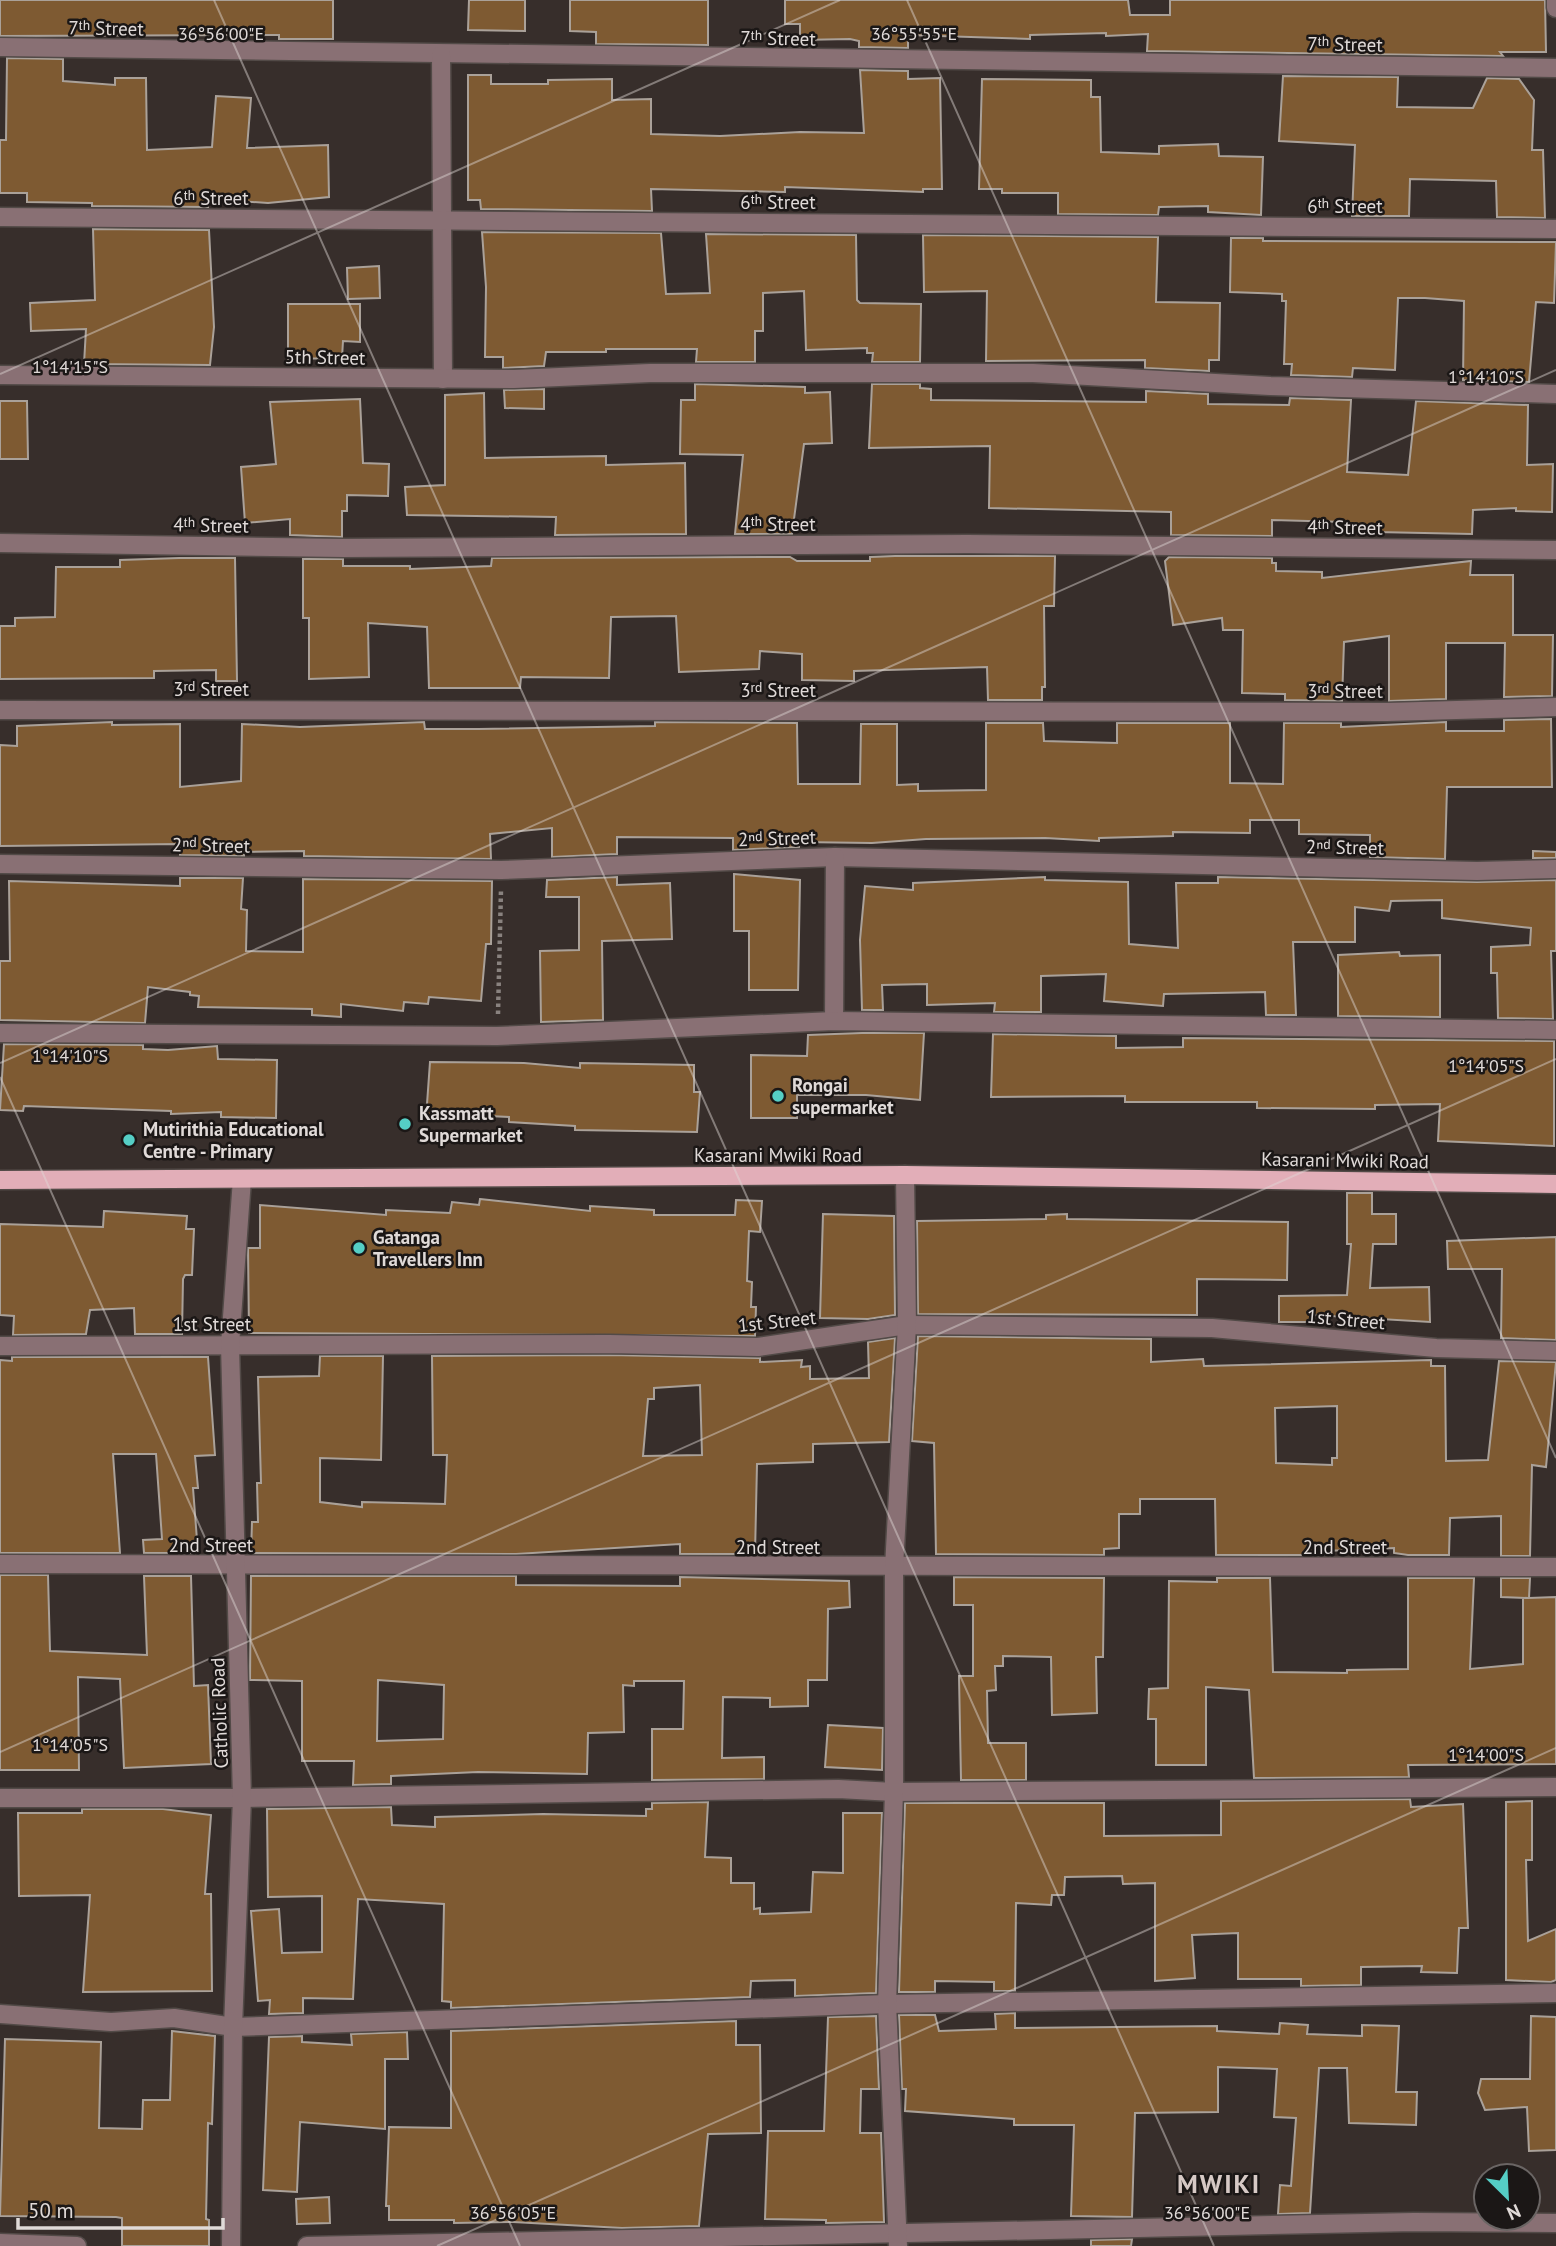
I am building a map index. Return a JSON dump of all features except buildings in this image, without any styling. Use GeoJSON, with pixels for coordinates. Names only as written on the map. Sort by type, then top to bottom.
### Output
{"type":"FeatureCollection","features":[{"type":"Feature","properties":{"kind":"main road","name":"Kasarani Mwiki Road"},"geometry":{"type":"LineString","coordinates":[[0,1180],[905,1175],[1556,1184]]}},
{"type":"Feature","properties":{"kind":"street"},"geometry":{"type":"LineString","coordinates":[[1556,0],[1556,8]]}},
{"type":"Feature","properties":{"kind":"street","name":"7ᵗʰ Street"},"geometry":{"type":"LineString","coordinates":[[0,47],[1556,68]]}},
{"type":"Feature","properties":{"kind":"street"},"geometry":{"type":"LineString","coordinates":[[441,55],[443,379]]}},
{"type":"Feature","properties":{"kind":"street","name":"6ᵗʰ Street"},"geometry":{"type":"LineString","coordinates":[[0,218],[1556,229]]}},
{"type":"Feature","properties":{"kind":"street","name":"5th Street"},"geometry":{"type":"LineString","coordinates":[[0,375],[443,379],[650,373],[1033,373],[1270,386],[1556,394]]}},
{"type":"Feature","properties":{"kind":"street","name":"4ᵗʰ Street"},"geometry":{"type":"LineString","coordinates":[[0,543],[344,548],[967,544],[1556,550]]}},
{"type":"Feature","properties":{"kind":"street","name":"3ʳᵈ Street"},"geometry":{"type":"LineString","coordinates":[[0,710],[1387,712],[1556,707]]}},
{"type":"Feature","properties":{"kind":"street"},"geometry":{"type":"LineString","coordinates":[[834,1021],[835,857]]}},
{"type":"Feature","properties":{"kind":"street","name":"2ⁿᵈ Street"},"geometry":{"type":"LineString","coordinates":[[0,864],[501,870],[835,857],[1477,871],[1556,869]]}},
{"type":"Feature","properties":{"kind":"street"},"geometry":{"type":"LineString","coordinates":[[0,1033],[497,1035],[834,1021],[1556,1030]]}},
{"type":"Feature","properties":{"kind":"street"},"geometry":{"type":"LineString","coordinates":[[898,2240],[887,2004],[894,1792],[894,1568],[907,1325],[905,1175]]}},
{"type":"Feature","properties":{"kind":"street","name":"Catholic Road"},"geometry":{"type":"LineString","coordinates":[[231,2246],[233,2027],[242,1798],[230,1345],[242,1179]]}},
{"type":"Feature","properties":{"kind":"street","name":"1st Street"},"geometry":{"type":"LineString","coordinates":[[0,1346],[758,1347],[907,1325],[1212,1328],[1436,1348],[1556,1351]]}},
{"type":"Feature","properties":{"kind":"street","name":"2nd Street"},"geometry":{"type":"LineString","coordinates":[[0,1564],[894,1568],[1556,1567]]}},
{"type":"Feature","properties":{"kind":"street"},"geometry":{"type":"LineString","coordinates":[[0,1798],[242,1798],[838,1789],[894,1792],[1556,1787]]}},
{"type":"Feature","properties":{"kind":"street"},"geometry":{"type":"LineString","coordinates":[[0,2014],[111,2022],[174,2018],[233,2027],[887,2004],[1556,1993]]}},
{"type":"Feature","properties":{"kind":"street"},"geometry":{"type":"LineString","coordinates":[[307,2246],[898,2240],[1414,2222],[1556,2223]]}},
{"type":"Feature","properties":{"kind":"street"},"geometry":{"type":"LineString","coordinates":[[0,2243],[77,2246]]}},
{"type":"Feature","properties":{"kind":"path"},"geometry":{"type":"LineString","coordinates":[[497,1035],[501,870]]}},
{"type":"Feature","properties":{"kind":"place","name":"Rongai supermarket"},"geometry":{"type":"Point","coordinates":[778,1096]}},
{"type":"Feature","properties":{"kind":"place","name":"Kassmatt Supermarket"},"geometry":{"type":"Point","coordinates":[405,1124]}},
{"type":"Feature","properties":{"kind":"place","name":"Mutirithia Educational Centre - Primary"},"geometry":{"type":"Point","coordinates":[129,1140]}},
{"type":"Feature","properties":{"kind":"place","name":"Gatanga Travellers Inn"},"geometry":{"type":"Point","coordinates":[359,1248]}},
{"type":"Feature","properties":{"kind":"district","name":"MWIKI"},"geometry":{"type":"Point","coordinates":[1219,2184]}}]}
